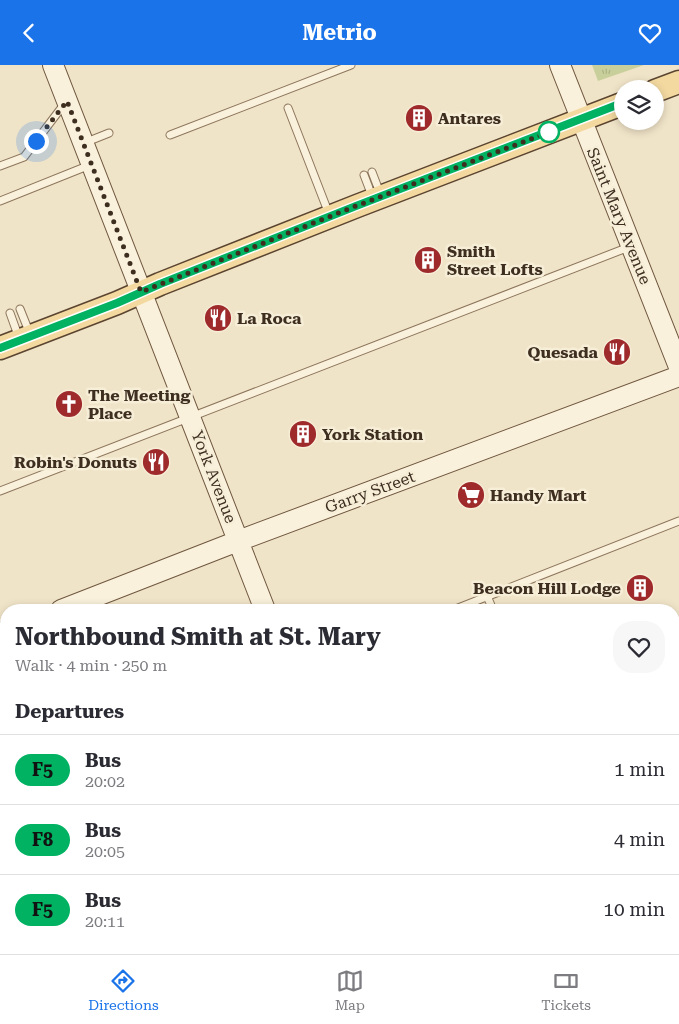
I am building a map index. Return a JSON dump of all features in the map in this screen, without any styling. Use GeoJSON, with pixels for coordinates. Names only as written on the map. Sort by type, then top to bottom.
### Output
{"type":"FeatureCollection","features":[{"type":"Feature","properties":{"kind":"main road","name":"York Avenue"},"geometry":{"type":"LineString","coordinates":[[53,65],[263,604]]}},
{"type":"Feature","properties":{"kind":"main road","name":"Saint Mary Avenue"},"geometry":{"type":"LineString","coordinates":[[560,65],[679,367]]}},
{"type":"Feature","properties":{"kind":"main road"},"geometry":{"type":"LineString","coordinates":[[664,87],[679,81]]}},
{"type":"Feature","properties":{"kind":"main road"},"geometry":{"type":"LineString","coordinates":[[17,342],[377,198],[614,106]]}},
{"type":"Feature","properties":{"kind":"main road","name":"Garry Street"},"geometry":{"type":"LineString","coordinates":[[76,604],[238,541],[679,376]]}},
{"type":"Feature","properties":{"kind":"lane"},"geometry":{"type":"LineString","coordinates":[[170,135],[351,65]]}},
{"type":"Feature","properties":{"kind":"lane"},"geometry":{"type":"LineString","coordinates":[[0,166],[24,157],[67,101]]}},
{"type":"Feature","properties":{"kind":"lane"},"geometry":{"type":"LineString","coordinates":[[288,108],[330,217]]}},
{"type":"Feature","properties":{"kind":"lane"},"geometry":{"type":"LineString","coordinates":[[83,143],[109,133]]}},
{"type":"Feature","properties":{"kind":"lane"},"geometry":{"type":"LineString","coordinates":[[0,201],[92,165]]}},
{"type":"Feature","properties":{"kind":"lane"},"geometry":{"type":"LineString","coordinates":[[372,172],[377,198]]}},
{"type":"Feature","properties":{"kind":"lane"},"geometry":{"type":"LineString","coordinates":[[364,175],[377,198]]}},
{"type":"Feature","properties":{"kind":"lane"},"geometry":{"type":"LineString","coordinates":[[0,491],[361,349],[631,246]]}},
{"type":"Feature","properties":{"kind":"lane"},"geometry":{"type":"LineString","coordinates":[[17,342],[20,309]]}},
{"type":"Feature","properties":{"kind":"lane"},"geometry":{"type":"LineString","coordinates":[[10,313],[17,342]]}},
{"type":"Feature","properties":{"kind":"lane"},"geometry":{"type":"LineString","coordinates":[[467,604],[679,521]]}},
{"type":"Feature","properties":{"kind":"lane"},"geometry":{"type":"LineString","coordinates":[[487,596],[490,604]]}},
{"type":"Feature","properties":{"kind":"green space"},"geometry":{"type":"Polygon","coordinates":[[[592,65],[644,65],[598,81],[592,65]]]}},
{"type":"Feature","properties":{"kind":"bus line","name":"F5"},"geometry":{"type":"LineString","coordinates":[[0,348],[117,303],[356,206],[614,106]]}},
{"type":"Feature","properties":{"kind":"place","name":"Antares"},"geometry":{"type":"Point","coordinates":[419,118]}},
{"type":"Feature","properties":{"kind":"place","name":"Smith Street Lofts"},"geometry":{"type":"Point","coordinates":[428,260]}},
{"type":"Feature","properties":{"kind":"place","name":"La Roca"},"geometry":{"type":"Point","coordinates":[218,318]}},
{"type":"Feature","properties":{"kind":"place","name":"Quesada"},"geometry":{"type":"Point","coordinates":[617,352]}},
{"type":"Feature","properties":{"kind":"place","name":"The Meeting Place"},"geometry":{"type":"Point","coordinates":[69,404]}},
{"type":"Feature","properties":{"kind":"place","name":"York Station"},"geometry":{"type":"Point","coordinates":[303,434]}},
{"type":"Feature","properties":{"kind":"place","name":"Robin's Donuts"},"geometry":{"type":"Point","coordinates":[156,462]}},
{"type":"Feature","properties":{"kind":"place","name":"Handy Mart"},"geometry":{"type":"Point","coordinates":[471,495]}},
{"type":"Feature","properties":{"kind":"place","name":"Beacon Hill Lodge"},"geometry":{"type":"Point","coordinates":[640,588]}},
{"type":"Feature","properties":{"kind":"route"},"geometry":{"type":"LineString","coordinates":[[36,141],[67,101],[141,292],[356,206],[549,132]]}}]}
